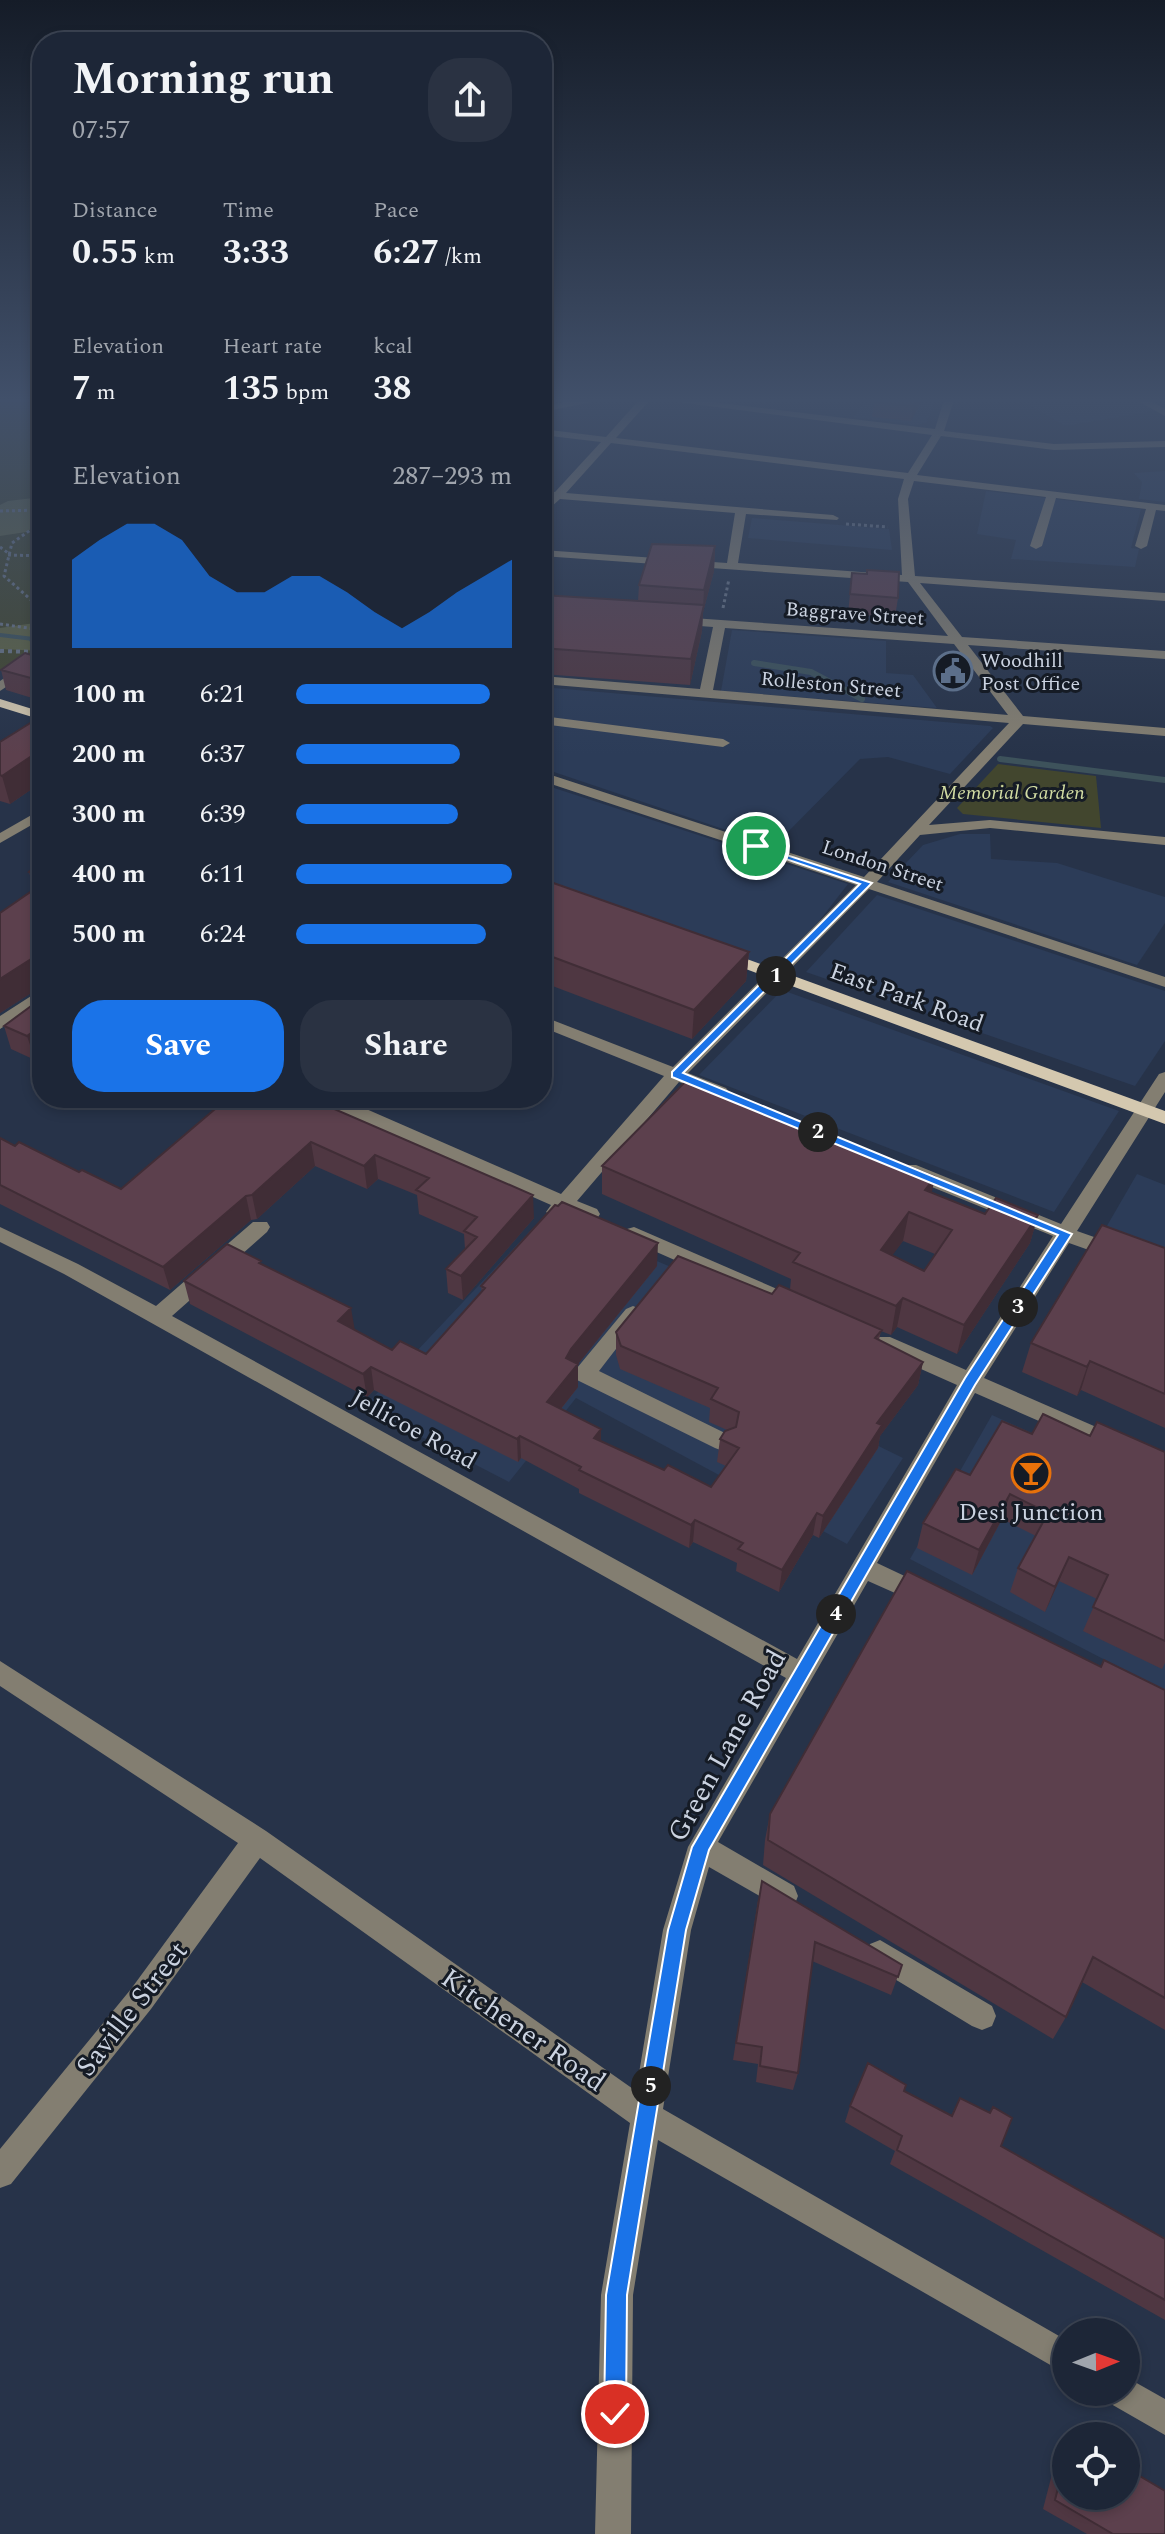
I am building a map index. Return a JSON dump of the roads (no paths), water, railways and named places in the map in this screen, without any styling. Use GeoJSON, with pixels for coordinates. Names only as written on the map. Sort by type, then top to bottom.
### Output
{"type":"FeatureCollection","features":[{"type":"Feature","properties":{"kind":"main road"},"geometry":{"type":"LineString","coordinates":[[0,703],[32,713]]}},
{"type":"Feature","properties":{"kind":"main road","name":"East Park Road"},"geometry":{"type":"LineString","coordinates":[[704,948],[1155,1114]]}},
{"type":"Feature","properties":{"kind":"street"},"geometry":{"type":"LineString","coordinates":[[732,566],[740,518]]}},
{"type":"Feature","properties":{"kind":"street"},"geometry":{"type":"LineString","coordinates":[[544,1225],[676,1074],[867,883],[1019,720],[910,579],[905,518]]}},
{"type":"Feature","properties":{"kind":"street"},"geometry":{"type":"LineString","coordinates":[[1036,546],[1045,518]]}},
{"type":"Feature","properties":{"kind":"street"},"geometry":{"type":"LineString","coordinates":[[1141,546],[1149,518]]}},
{"type":"Feature","properties":{"kind":"street"},"geometry":{"type":"LineString","coordinates":[[552,554],[1165,597]]}},
{"type":"Feature","properties":{"kind":"street","name":"Baggrave Street"},"geometry":{"type":"LineString","coordinates":[[661,620],[1165,655]]}},
{"type":"Feature","properties":{"kind":"street"},"geometry":{"type":"LineString","coordinates":[[706,694],[720,624]]}},
{"type":"Feature","properties":{"kind":"street"},"geometry":{"type":"LineString","coordinates":[[0,687],[21,673]]}},
{"type":"Feature","properties":{"kind":"street","name":"Rolleston Street"},"geometry":{"type":"LineString","coordinates":[[552,681],[1165,732]]}},
{"type":"Feature","properties":{"kind":"street"},"geometry":{"type":"LineString","coordinates":[[552,721],[723,743]]}},
{"type":"Feature","properties":{"kind":"street","name":"London Street"},"geometry":{"type":"LineString","coordinates":[[552,779],[1165,982]]}},
{"type":"Feature","properties":{"kind":"street"},"geometry":{"type":"LineString","coordinates":[[0,839],[32,819]]}},
{"type":"Feature","properties":{"kind":"street"},"geometry":{"type":"LineString","coordinates":[[915,831],[990,824],[1165,841]]}},
{"type":"Feature","properties":{"kind":"street"},"geometry":{"type":"LineString","coordinates":[[0,1024],[32,1001]]}},
{"type":"Feature","properties":{"kind":"street"},"geometry":{"type":"LineString","coordinates":[[552,1025],[733,1098]]}},
{"type":"Feature","properties":{"kind":"street","name":"Green Lane Road"},"geometry":{"type":"LineString","coordinates":[[613,2534],[617,2295],[677,1930],[701,1847],[970,1382],[1066,1234],[1155,1114],[1165,1078]]}},
{"type":"Feature","properties":{"kind":"street"},"geometry":{"type":"LineString","coordinates":[[348,1108],[610,1223],[677,1261],[797,1305]]}},
{"type":"Feature","properties":{"kind":"street"},"geometry":{"type":"LineString","coordinates":[[893,1163],[1066,1234],[1165,1270]]}},
{"type":"Feature","properties":{"kind":"street"},"geometry":{"type":"LineString","coordinates":[[157,1317],[260,1227]]}},
{"type":"Feature","properties":{"kind":"street","name":"Jellicoe Road"},"geometry":{"type":"LineString","coordinates":[[0,1234],[157,1317],[800,1673]]}},
{"type":"Feature","properties":{"kind":"street"},"geometry":{"type":"LineString","coordinates":[[643,1302],[585,1374],[723,1442]]}},
{"type":"Feature","properties":{"kind":"street"},"geometry":{"type":"LineString","coordinates":[[869,1337],[1165,1467]]}},
{"type":"Feature","properties":{"kind":"street"},"geometry":{"type":"LineString","coordinates":[[864,1568],[950,1608]]}},
{"type":"Feature","properties":{"kind":"street","name":"Kitchener Road"},"geometry":{"type":"LineString","coordinates":[[0,1672],[257,1840],[646,2116],[1052,2350]]}},
{"type":"Feature","properties":{"kind":"street","name":"Saville Street"},"geometry":{"type":"LineString","coordinates":[[0,2173],[141,1999],[257,1840]]}},
{"type":"Feature","properties":{"kind":"street"},"geometry":{"type":"LineString","coordinates":[[701,1847],[808,1911]]}},
{"type":"Feature","properties":{"kind":"street"},"geometry":{"type":"LineString","coordinates":[[862,1943],[982,2016]]}},
{"type":"Feature","properties":{"kind":"street"},"geometry":{"type":"LineString","coordinates":[[1140,2403],[1165,2418]]}},
{"type":"Feature","properties":{"kind":"waterway"},"geometry":{"type":"LineString","coordinates":[[0,635],[32,639]]}},
{"type":"Feature","properties":{"kind":"waterway"},"geometry":{"type":"LineString","coordinates":[[754,663],[811,672],[862,699]]}},
{"type":"Feature","properties":{"kind":"waterway"},"geometry":{"type":"LineString","coordinates":[[1000,759],[1165,780]]}},
{"type":"Feature","properties":{"kind":"place","name":"Woodhill Post Office"},"geometry":{"type":"Point","coordinates":[953,671]}},
{"type":"Feature","properties":{"kind":"place","name":"Desi Junction"},"geometry":{"type":"Point","coordinates":[1031,1473]}},
{"type":"Feature","properties":{"kind":"park label","name":"Memorial Garden"},"geometry":{"type":"Point","coordinates":[1012,792]}}]}
